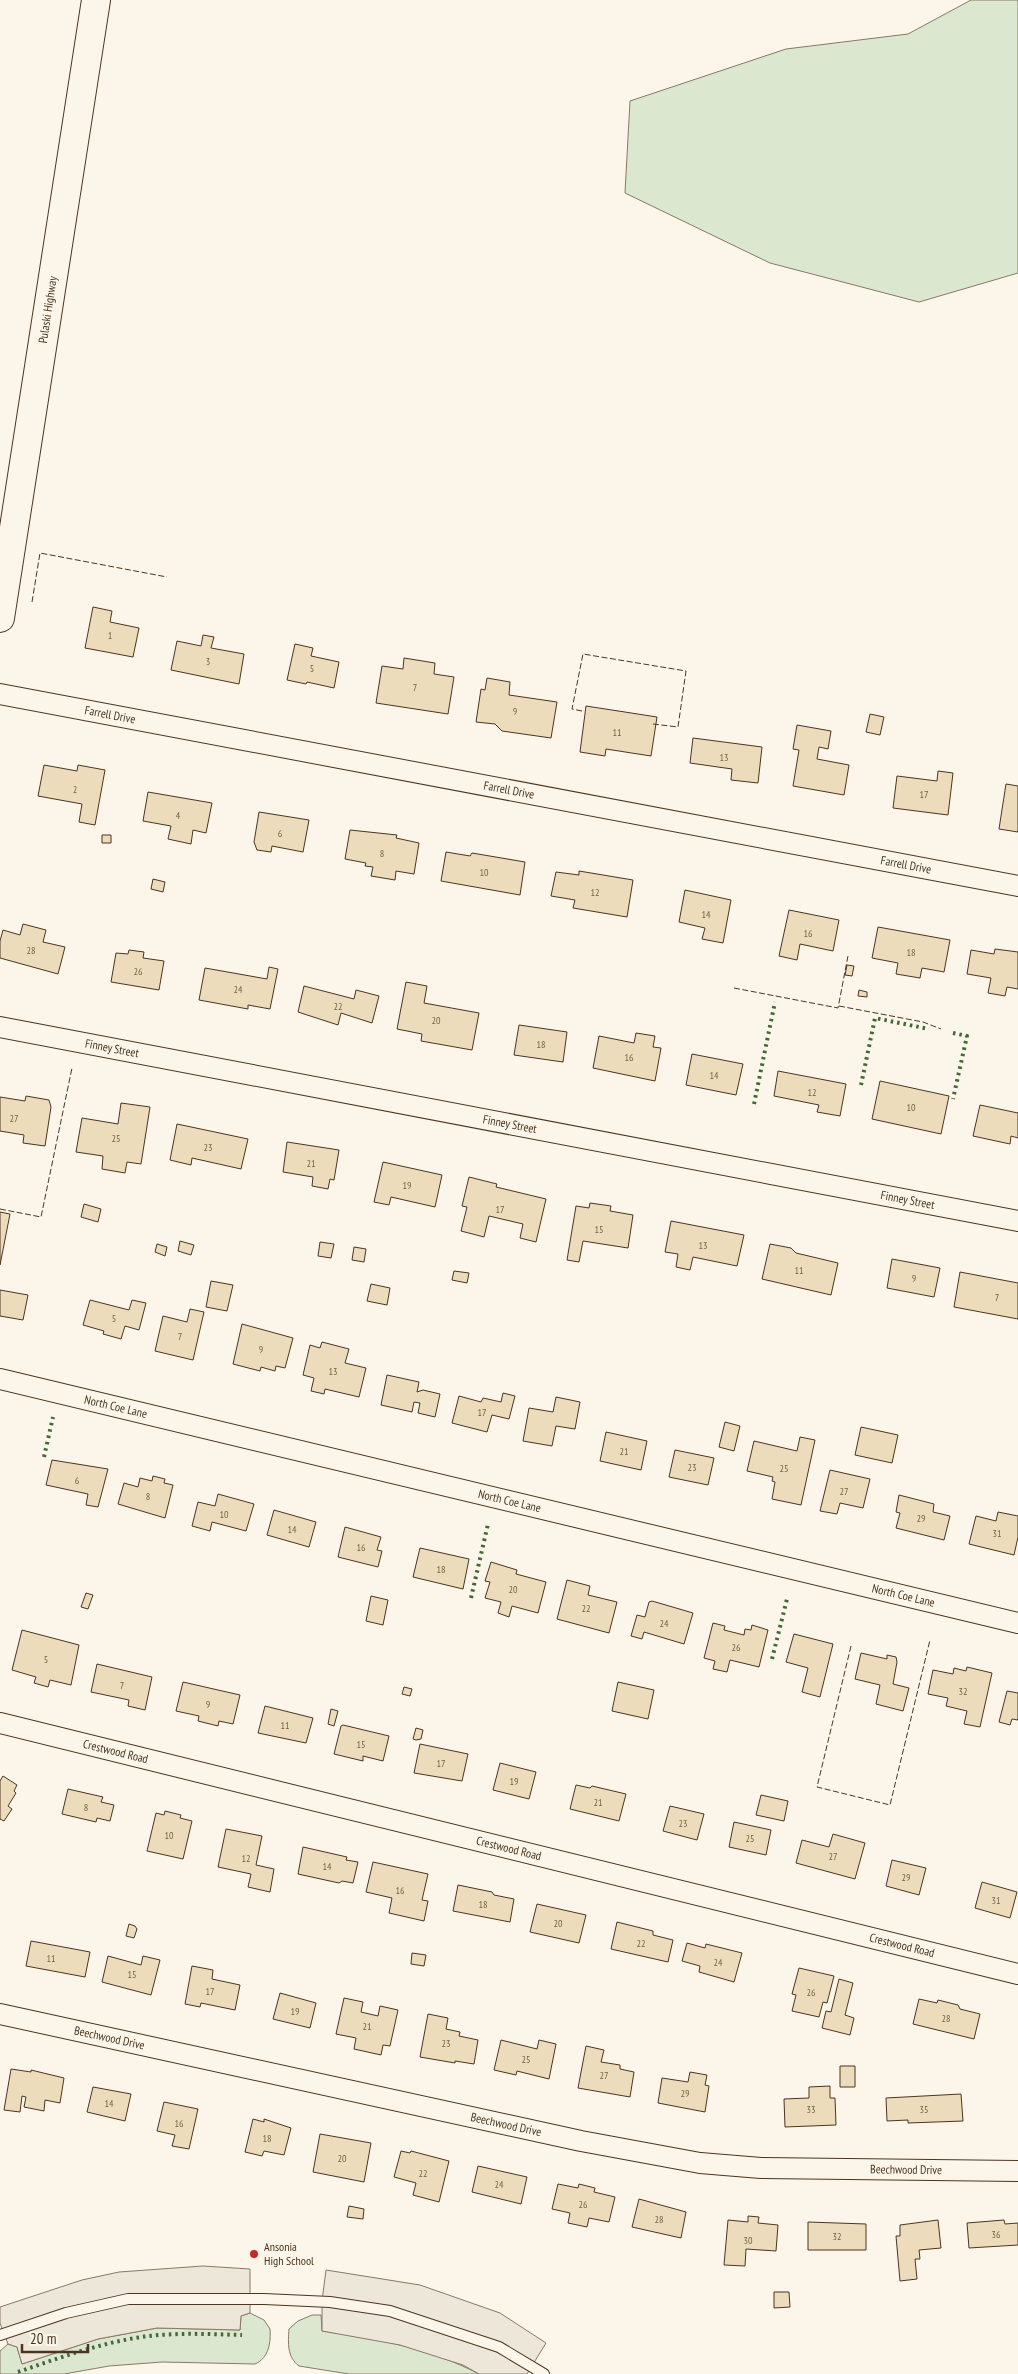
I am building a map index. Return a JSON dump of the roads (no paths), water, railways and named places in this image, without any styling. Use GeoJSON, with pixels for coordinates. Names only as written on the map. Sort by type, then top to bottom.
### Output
{"type":"FeatureCollection","features":[{"type":"Feature","properties":{"kind":"main road","name":"Pulaski Highway"},"geometry":{"type":"LineString","coordinates":[[0,618],[96,0]]}},
{"type":"Feature","properties":{"kind":"street","name":"Farrell Drive"},"geometry":{"type":"LineString","coordinates":[[0,694],[1018,886]]}},
{"type":"Feature","properties":{"kind":"street","name":"Finney Street"},"geometry":{"type":"LineString","coordinates":[[0,1027],[1018,1221]]}},
{"type":"Feature","properties":{"kind":"street","name":"North Coe Lane"},"geometry":{"type":"LineString","coordinates":[[0,1380],[1018,1623]]}},
{"type":"Feature","properties":{"kind":"street","name":"Crestwood Road"},"geometry":{"type":"LineString","coordinates":[[0,1723],[1018,1974]]}},
{"type":"Feature","properties":{"kind":"street","name":"Beechwood Drive"},"geometry":{"type":"LineString","coordinates":[[0,2014],[580,2141],[700,2163],[760,2168],[1018,2171]]}},
{"type":"Feature","properties":{"kind":"lane"},"geometry":{"type":"LineString","coordinates":[[0,2335],[66,2313],[128,2299],[264,2299],[330,2302],[390,2310],[498,2347],[544,2374]]}},
{"type":"Feature","properties":{"kind":"place","name":"Ansonia High School"},"geometry":{"type":"Point","coordinates":[254,2254]}}]}
